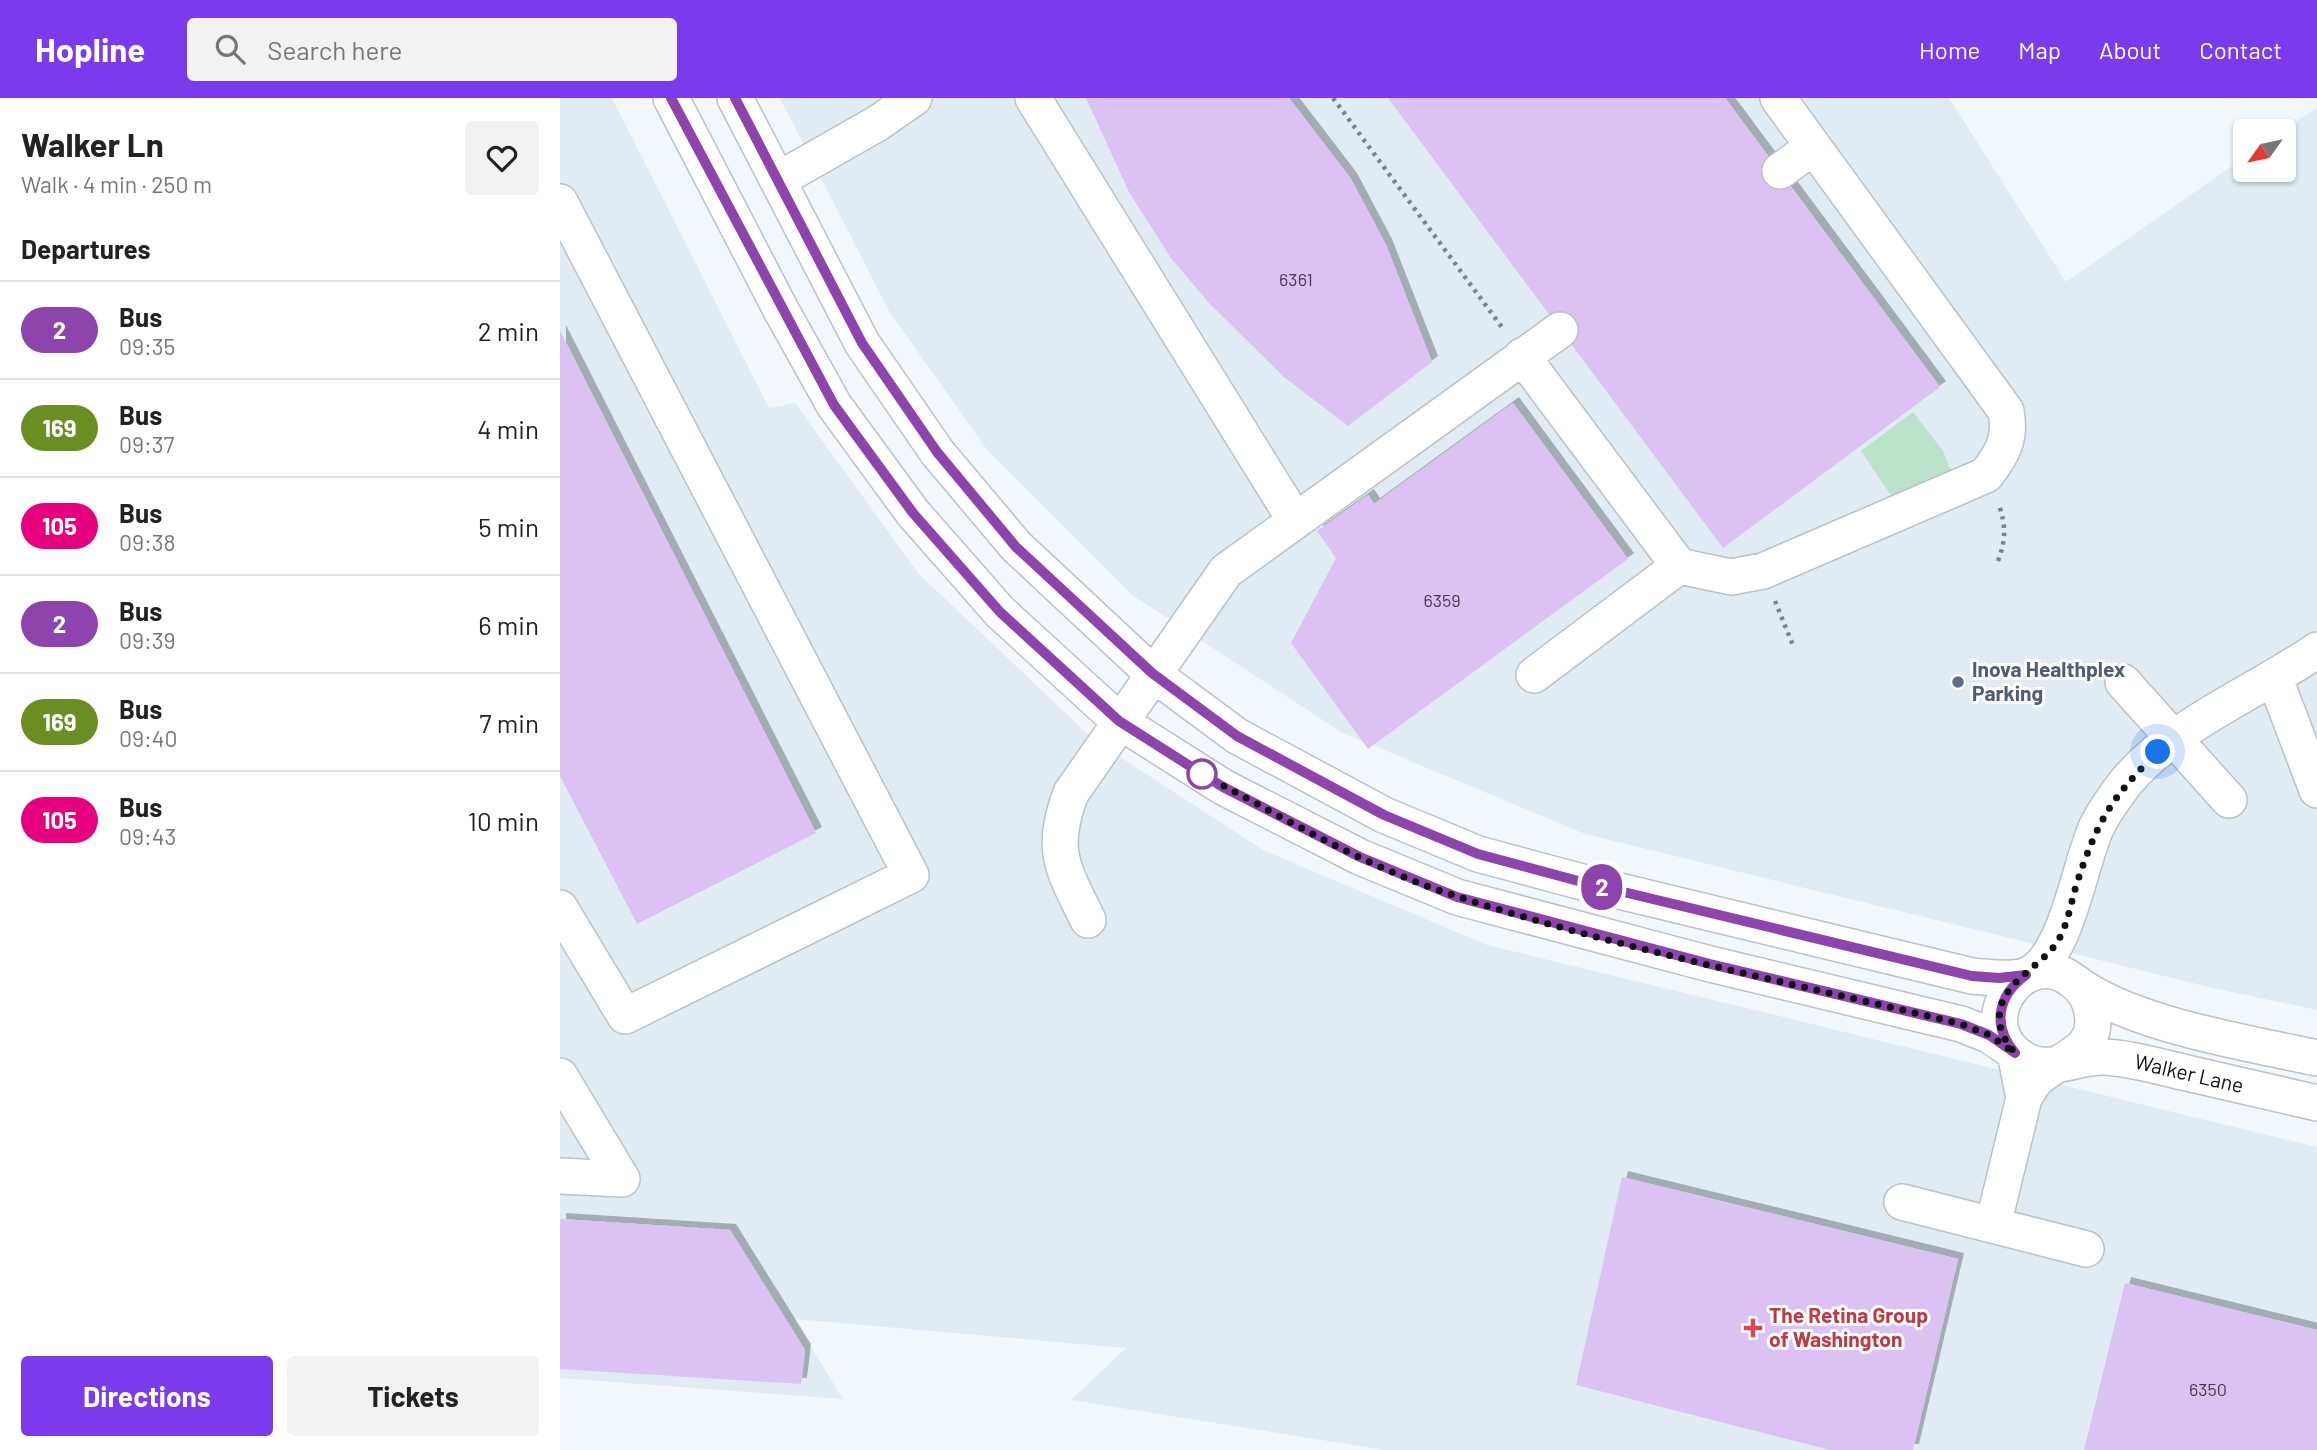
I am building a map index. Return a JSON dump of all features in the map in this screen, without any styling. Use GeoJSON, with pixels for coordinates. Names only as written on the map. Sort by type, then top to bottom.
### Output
{"type":"FeatureCollection","features":[{"type":"Feature","properties":{"kind":"street","name":"Walker Lane"},"geometry":{"type":"LineString","coordinates":[[671,98],[834,405],[913,513],[1000,612],[1119,721],[1223,787],[1360,857],[1457,897],[1710,964],[1961,1024],[1989,1035],[2036,1064],[2059,1064],[2102,1057],[2136,1061],[2317,1103]]}},
{"type":"Feature","properties":{"kind":"street"},"geometry":{"type":"LineString","coordinates":[[735,98],[862,343],[937,452],[1016,547],[1152,673],[1237,736],[1384,815],[1478,854],[1582,882],[1972,976],[1999,978],[2056,972],[2106,1003],[2143,1016],[2317,1058]]}},
{"type":"Feature","properties":{"kind":"street"},"geometry":{"type":"LineString","coordinates":[[778,180],[878,123],[914,98]]}},
{"type":"Feature","properties":{"kind":"street"},"geometry":{"type":"LineString","coordinates":[[1033,98],[1295,520]]}},
{"type":"Feature","properties":{"kind":"street"},"geometry":{"type":"LineString","coordinates":[[1522,356],[1679,566],[1731,577],[1763,571],[1986,475],[2005,450],[2010,431],[2006,411],[1778,98]]}},
{"type":"Feature","properties":{"kind":"street"},"geometry":{"type":"LineString","coordinates":[[1780,171],[1813,147]]}},
{"type":"Feature","properties":{"kind":"street"},"geometry":{"type":"LineString","coordinates":[[560,202],[911,875],[625,1016],[560,908]]}},
{"type":"Feature","properties":{"kind":"street"},"geometry":{"type":"LineString","coordinates":[[1088,920],[1061,864],[1060,822],[1070,793],[1226,571],[1560,330]]}},
{"type":"Feature","properties":{"kind":"street"},"geometry":{"type":"LineString","coordinates":[[1534,675],[1679,566]]}},
{"type":"Feature","properties":{"kind":"street"},"geometry":{"type":"LineString","coordinates":[[2024,1098],[2015,1053],[2002,1034],[2000,1010],[2005,996],[2048,957],[2061,936],[2097,826],[2127,782],[2174,738],[2237,697],[2276,679],[2317,650]]}},
{"type":"Feature","properties":{"kind":"street"},"geometry":{"type":"LineString","coordinates":[[2276,679],[2317,790]]}},
{"type":"Feature","properties":{"kind":"street"},"geometry":{"type":"LineString","coordinates":[[2123,682],[2229,800]]}},
{"type":"Feature","properties":{"kind":"street"},"geometry":{"type":"LineString","coordinates":[[1993,1226],[2024,1098],[2036,1080],[2085,1046],[2092,1031],[2090,1000],[2076,983],[2065,961],[2061,936]]}},
{"type":"Feature","properties":{"kind":"street"},"geometry":{"type":"LineString","coordinates":[[560,1076],[622,1179],[560,1175]]}},
{"type":"Feature","properties":{"kind":"street"},"geometry":{"type":"LineString","coordinates":[[1902,1202],[2086,1249]]}},
{"type":"Feature","properties":{"kind":"path"},"geometry":{"type":"LineString","coordinates":[[1334,98],[1522,356]]}},
{"type":"Feature","properties":{"kind":"path"},"geometry":{"type":"LineString","coordinates":[[1986,475],[2005,524],[2005,543],[1998,561]]}},
{"type":"Feature","properties":{"kind":"path"},"geometry":{"type":"LineString","coordinates":[[1763,571],[1794,648]]}},
{"type":"Feature","properties":{"kind":"shaded area"},"geometry":{"type":"Polygon","coordinates":[[[560,98],[612,98],[769,408],[795,403],[918,573],[1094,740],[1263,850],[1487,945],[2317,1147],[2317,1450],[1384,1450],[1071,1400],[1126,1348],[794,1319],[843,1399],[560,1378],[560,98]]]}},
{"type":"Feature","properties":{"kind":"shaded area"},"geometry":{"type":"Polygon","coordinates":[[[780,98],[1949,98],[2066,282],[2233,165],[2233,182],[2296,182],[2296,122],[2317,107],[2317,1010],[2213,988],[1585,834],[1341,732],[1132,595],[988,451],[889,311],[780,98]]]}},
{"type":"Feature","properties":{"kind":"green space"},"geometry":{"type":"Polygon","coordinates":[[[1913,412],[1943,451],[1952,474],[1892,497],[1861,451],[1913,412]]]}},
{"type":"Feature","properties":{"kind":"building"},"geometry":{"type":"Polygon","coordinates":[[[1086,98],[1289,98],[1351,179],[1386,245],[1432,362],[1348,426],[1284,377],[1208,302],[1171,258],[1129,192],[1086,98]]]}},
{"type":"Feature","properties":{"kind":"building"},"geometry":{"type":"Polygon","coordinates":[[[1388,98],[1725,98],[1940,387],[1723,548],[1388,98]]]}},
{"type":"Feature","properties":{"kind":"building"},"geometry":{"type":"Polygon","coordinates":[[[560,331],[816,833],[637,924],[560,776],[560,331]]]}},
{"type":"Feature","properties":{"kind":"building"},"geometry":{"type":"Polygon","coordinates":[[[1513,403],[1628,559],[1368,749],[1291,643],[1336,558],[1317,531],[1368,495],[1374,504],[1513,403]]]}},
{"type":"Feature","properties":{"kind":"building"},"geometry":{"type":"Polygon","coordinates":[[[1622,1177],[1958,1259],[1913,1450],[1830,1450],[1576,1385],[1622,1177]]]}},
{"type":"Feature","properties":{"kind":"building"},"geometry":{"type":"Polygon","coordinates":[[[560,1219],[730,1230],[805,1350],[801,1384],[560,1369],[560,1219]]]}},
{"type":"Feature","properties":{"kind":"building"},"geometry":{"type":"Polygon","coordinates":[[[2125,1283],[2317,1330],[2317,1450],[2084,1450],[2125,1283]]]}},
{"type":"Feature","properties":{"kind":"bus line","name":"2"},"geometry":{"type":"LineString","coordinates":[[671,98],[781,310],[834,405],[913,513],[1000,612],[1119,721],[1223,787],[1360,857],[1457,897],[1710,964],[1961,1024],[1989,1035],[2015,1053],[2005,1041],[2000,1026],[2000,1010],[2005,996],[2014,984],[2026,975],[1999,978],[1972,976],[1582,882],[1478,854],[1384,815],[1237,736],[1152,673],[1016,547],[937,452],[862,343],[735,98]]}},
{"type":"Feature","properties":{"kind":"place","name":"Inova Healthplex Parking"},"geometry":{"type":"Point","coordinates":[1958,682]}},
{"type":"Feature","properties":{"kind":"place","name":"The Retina Group of Washington"},"geometry":{"type":"Point","coordinates":[1753,1328]}},
{"type":"Feature","properties":{"kind":"route"},"geometry":{"type":"LineString","coordinates":[[1202,774],[1360,857],[1457,897],[1710,964],[1961,1024],[1989,1035],[2015,1053],[2005,1041],[2000,1026],[2000,1010],[2005,996],[2014,984],[2048,957],[2061,936],[2097,826],[2127,782],[2158,752]]}}]}
